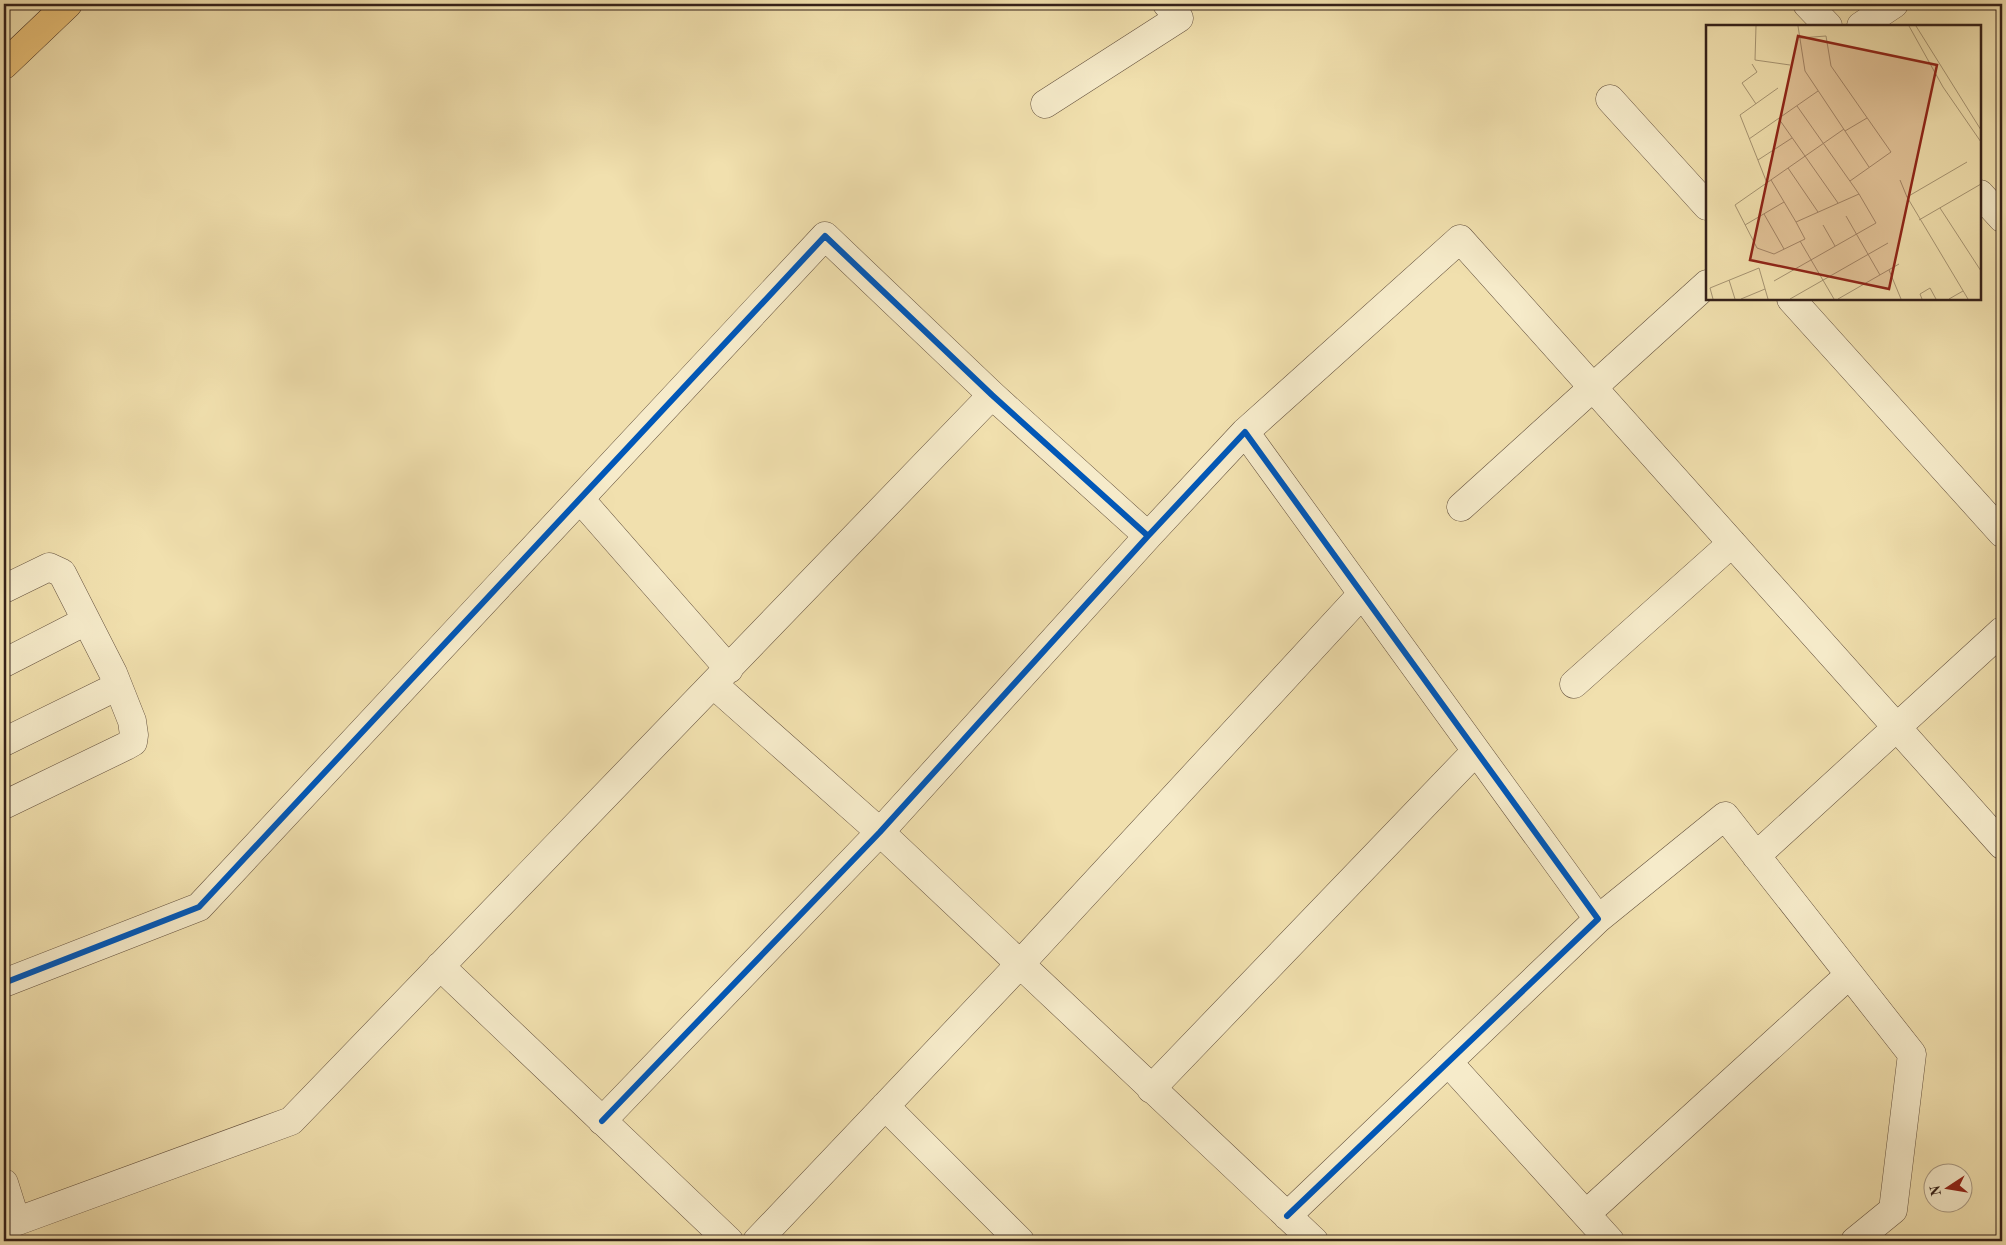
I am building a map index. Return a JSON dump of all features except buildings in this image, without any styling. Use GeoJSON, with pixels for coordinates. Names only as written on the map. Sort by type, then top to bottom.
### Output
{"type":"FeatureCollection","features":[{"type":"Feature","properties":{"kind":"main road"},"geometry":{"type":"LineString","coordinates":[[4,65],[68,4]]}},
{"type":"Feature","properties":{"kind":"street"},"geometry":{"type":"LineString","coordinates":[[1808,4],[1827,25]]}},
{"type":"Feature","properties":{"kind":"street"},"geometry":{"type":"LineString","coordinates":[[1862,25],[1894,4]]}},
{"type":"Feature","properties":{"kind":"street"},"geometry":{"type":"LineString","coordinates":[[1045,104],[1181,8]]}},
{"type":"Feature","properties":{"kind":"street"},"geometry":{"type":"LineString","coordinates":[[1610,99],[1706,205]]}},
{"type":"Feature","properties":{"kind":"street"},"geometry":{"type":"LineString","coordinates":[[1981,195],[2002,218]]}},
{"type":"Feature","properties":{"kind":"street"},"geometry":{"type":"LineString","coordinates":[[4,983],[199,907],[825,236],[992,394],[1148,536]]}},
{"type":"Feature","properties":{"kind":"street"},"geometry":{"type":"LineString","coordinates":[[602,1121],[880,832],[1148,536],[1245,432],[1460,238],[2002,845]]}},
{"type":"Feature","properties":{"kind":"street"},"geometry":{"type":"LineString","coordinates":[[1460,507],[1706,285]]}},
{"type":"Feature","properties":{"kind":"street"},"geometry":{"type":"LineString","coordinates":[[1792,300],[2002,533]]}},
{"type":"Feature","properties":{"kind":"street"},"geometry":{"type":"LineString","coordinates":[[4,1183],[10,1224],[291,1121],[992,394]]}},
{"type":"Feature","properties":{"kind":"street"},"geometry":{"type":"LineString","coordinates":[[1245,432],[1598,919]]}},
{"type":"Feature","properties":{"kind":"street"},"geometry":{"type":"LineString","coordinates":[[580,499],[721,677],[880,832],[1314,1241]]}},
{"type":"Feature","properties":{"kind":"street"},"geometry":{"type":"LineString","coordinates":[[1574,684],[1732,543]]}},
{"type":"Feature","properties":{"kind":"street"},"geometry":{"type":"LineString","coordinates":[[4,589],[50,567],[62,573],[113,673],[132,721],[134,735],[133,742],[4,805]]}},
{"type":"Feature","properties":{"kind":"street"},"geometry":{"type":"LineString","coordinates":[[757,1241],[1021,963],[1362,594]]}},
{"type":"Feature","properties":{"kind":"street"},"geometry":{"type":"LineString","coordinates":[[4,664],[86,621]]}},
{"type":"Feature","properties":{"kind":"street"},"geometry":{"type":"LineString","coordinates":[[1756,856],[2002,631]]}},
{"type":"Feature","properties":{"kind":"street"},"geometry":{"type":"LineString","coordinates":[[4,742],[118,686]]}},
{"type":"Feature","properties":{"kind":"street"},"geometry":{"type":"LineString","coordinates":[[1151,1089],[1476,751]]}},
{"type":"Feature","properties":{"kind":"street"},"geometry":{"type":"LineString","coordinates":[[1287,1216],[1598,919],[1725,816],[1912,1054],[1893,1210],[1855,1241]]}},
{"type":"Feature","properties":{"kind":"street"},"geometry":{"type":"LineString","coordinates":[[440,966],[729,1241]]}},
{"type":"Feature","properties":{"kind":"street"},"geometry":{"type":"LineString","coordinates":[[1586,1214],[1849,975]]}},
{"type":"Feature","properties":{"kind":"street"},"geometry":{"type":"LineString","coordinates":[[1448,1062],[1610,1241]]}},
{"type":"Feature","properties":{"kind":"street"},"geometry":{"type":"LineString","coordinates":[[885,1106],[1020,1241]]}},
{"type":"Feature","properties":{"kind":"cycle path"},"geometry":{"type":"LineString","coordinates":[[4,983],[199,907],[825,236],[992,395],[1148,536]]}},
{"type":"Feature","properties":{"kind":"cycle path"},"geometry":{"type":"LineString","coordinates":[[602,1121],[880,832],[1148,536],[1245,432],[1598,919],[1287,1216]]}}]}
